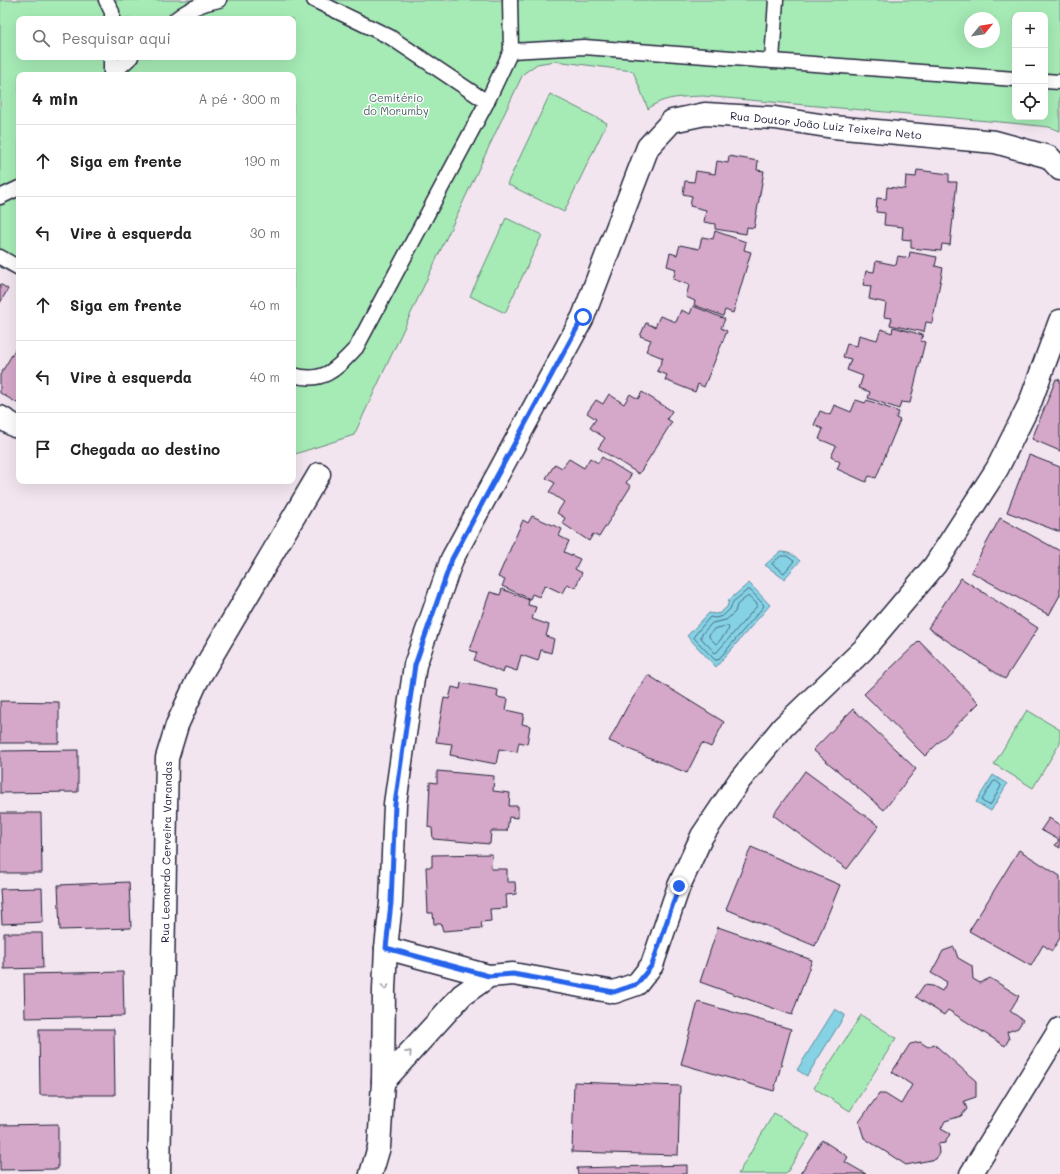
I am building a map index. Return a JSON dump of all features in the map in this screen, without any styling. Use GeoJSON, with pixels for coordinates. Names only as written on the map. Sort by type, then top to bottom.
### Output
{"type":"FeatureCollection","features":[{"type":"Feature","properties":{"kind":"street","name":"Rua Doutor João Luiz Teixeira Neto"},"geometry":{"type":"LineString","coordinates":[[370,1174],[379,1147],[383,1082],[386,948],[391,903],[395,804],[415,665],[452,559],[583,317],[648,147],[672,121],[705,114],[775,118],[833,127],[994,142],[1049,157],[1060,169]]}},
{"type":"Feature","properties":{"kind":"street"},"geometry":{"type":"LineString","coordinates":[[386,948],[489,976],[513,974],[614,992],[637,984],[652,965],[679,886],[702,836],[739,781],[783,727],[864,649],[935,565],[989,482],[1030,403],[1060,321]]}},
{"type":"Feature","properties":{"kind":"street"},"geometry":{"type":"LineString","coordinates":[[0,417],[16,426]]}},
{"type":"Feature","properties":{"kind":"street","name":"Rua Leonardo Cerveira Varandas"},"geometry":{"type":"LineString","coordinates":[[159,1174],[167,758],[177,724],[197,681],[319,474]]}},
{"type":"Feature","properties":{"kind":"street"},"geometry":{"type":"LineString","coordinates":[[383,1082],[462,995],[489,976]]}},
{"type":"Feature","properties":{"kind":"street"},"geometry":{"type":"LineString","coordinates":[[971,1174],[1060,1029]]}},
{"type":"Feature","properties":{"kind":"lane"},"geometry":{"type":"LineString","coordinates":[[106,0],[112,12],[112,16]]}},
{"type":"Feature","properties":{"kind":"lane"},"geometry":{"type":"LineString","coordinates":[[180,16],[188,10],[218,0]]}},
{"type":"Feature","properties":{"kind":"lane"},"geometry":{"type":"LineString","coordinates":[[314,0],[390,37],[487,102]]}},
{"type":"Feature","properties":{"kind":"lane"},"geometry":{"type":"LineString","coordinates":[[296,376],[312,378],[328,374],[335,370],[356,348],[487,102],[511,51],[510,0]]}},
{"type":"Feature","properties":{"kind":"lane"},"geometry":{"type":"LineString","coordinates":[[772,61],[776,0]]}},
{"type":"Feature","properties":{"kind":"lane"},"geometry":{"type":"LineString","coordinates":[[511,51],[584,48],[1012,79]]}},
{"type":"Feature","properties":{"kind":"lane"},"geometry":{"type":"LineString","coordinates":[[111,60],[111,72]]}},
{"type":"Feature","properties":{"kind":"lane"},"geometry":{"type":"LineString","coordinates":[[114,72],[128,60]]}},
{"type":"Feature","properties":{"kind":"lane"},"geometry":{"type":"LineString","coordinates":[[1048,81],[1060,82]]}},
{"type":"Feature","properties":{"kind":"lane"},"geometry":{"type":"LineString","coordinates":[[0,198],[16,190]]}},
{"type":"Feature","properties":{"kind":"lane"},"geometry":{"type":"LineString","coordinates":[[0,257],[16,266]]}},
{"type":"Feature","properties":{"kind":"green space","name":"Cemitério do Morumby"},"geometry":{"type":"Polygon","coordinates":[[[0,0],[1060,0],[1060,131],[1049,127],[1011,123],[703,96],[667,99],[648,109],[633,71],[555,61],[537,64],[523,74],[354,435],[296,454],[296,72],[16,72],[16,275],[0,267],[0,0]]]}},
{"type":"Feature","properties":{"kind":"green space"},"geometry":{"type":"Polygon","coordinates":[[[550,94],[607,123],[564,212],[507,184],[550,94]]]}},
{"type":"Feature","properties":{"kind":"green space"},"geometry":{"type":"Polygon","coordinates":[[[506,218],[542,235],[505,313],[470,296],[506,218]]]}},
{"type":"Feature","properties":{"kind":"green space"},"geometry":{"type":"Polygon","coordinates":[[[1027,710],[1060,730],[1060,743],[1033,788],[994,764],[1027,710]]]}},
{"type":"Feature","properties":{"kind":"green space"},"geometry":{"type":"Polygon","coordinates":[[[861,1015],[896,1038],[850,1111],[814,1088],[861,1015]]]}},
{"type":"Feature","properties":{"kind":"green space"},"geometry":{"type":"Polygon","coordinates":[[[774,1113],[810,1135],[786,1174],[738,1174],[774,1113]]]}},
{"type":"Feature","properties":{"kind":"water"},"geometry":{"type":"Polygon","coordinates":[[[780,552],[791,554],[800,561],[784,579],[765,565],[780,552]]]}},
{"type":"Feature","properties":{"kind":"water"},"geometry":{"type":"Polygon","coordinates":[[[749,583],[770,605],[716,667],[687,636],[709,613],[720,613],[727,607],[729,600],[749,583]]]}},
{"type":"Feature","properties":{"kind":"water"},"geometry":{"type":"Polygon","coordinates":[[[993,775],[1007,784],[991,811],[976,802],[993,775]]]}},
{"type":"Feature","properties":{"kind":"water"},"geometry":{"type":"Polygon","coordinates":[[[835,1009],[845,1015],[807,1076],[797,1070],[835,1009]]]}},
{"type":"Feature","properties":{"kind":"building"},"geometry":{"type":"Polygon","coordinates":[[[729,156],[758,161],[757,170],[764,171],[754,228],[747,227],[746,234],[715,229],[715,224],[704,222],[706,210],[690,206],[692,196],[683,194],[685,181],[694,182],[696,171],[715,174],[717,161],[728,163],[729,156]]]}},
{"type":"Feature","properties":{"kind":"building"},"geometry":{"type":"Polygon","coordinates":[[[917,170],[949,174],[949,182],[957,182],[950,245],[942,244],[941,251],[911,248],[911,240],[902,239],[903,227],[884,225],[885,213],[876,212],[877,198],[886,199],[887,187],[905,189],[906,176],[916,177],[917,170]]]}},
{"type":"Feature","properties":{"kind":"building"},"geometry":{"type":"Polygon","coordinates":[[[715,231],[746,242],[744,250],[751,252],[733,313],[725,310],[723,316],[694,305],[695,301],[686,297],[689,285],[673,279],[676,269],[667,266],[670,253],[677,255],[680,245],[699,249],[702,237],[713,239],[715,231]]]}},
{"type":"Feature","properties":{"kind":"building"},"geometry":{"type":"Polygon","coordinates":[[[910,252],[937,257],[935,266],[943,268],[932,323],[926,322],[924,332],[890,325],[892,318],[884,317],[886,303],[869,299],[871,286],[863,285],[866,271],[874,272],[876,261],[896,265],[898,256],[909,258],[910,252]]]}},
{"type":"Feature","properties":{"kind":"building"},"geometry":{"type":"Polygon","coordinates":[[[0,284],[8,289],[0,303],[0,284]]]}},
{"type":"Feature","properties":{"kind":"building"},"geometry":{"type":"Polygon","coordinates":[[[693,306],[725,319],[721,328],[727,331],[704,387],[698,384],[695,392],[665,380],[667,375],[657,371],[663,358],[646,351],[651,340],[640,336],[646,323],[655,327],[660,316],[676,322],[681,310],[690,314],[693,306]]]}},
{"type":"Feature","properties":{"kind":"building"},"geometry":{"type":"Polygon","coordinates":[[[893,327],[923,335],[921,341],[925,342],[910,403],[901,402],[899,409],[868,398],[870,392],[859,388],[863,376],[847,370],[851,359],[843,357],[847,344],[857,346],[859,335],[877,340],[881,329],[892,333],[893,327]]]}},
{"type":"Feature","properties":{"kind":"building"},"geometry":{"type":"Polygon","coordinates":[[[16,348],[16,402],[0,393],[0,375],[16,348]]]}},
{"type":"Feature","properties":{"kind":"building"},"geometry":{"type":"Polygon","coordinates":[[[1056,379],[1060,380],[1060,451],[1032,439],[1056,379]]]}},
{"type":"Feature","properties":{"kind":"building"},"geometry":{"type":"Polygon","coordinates":[[[642,392],[672,411],[667,419],[672,422],[639,474],[598,448],[605,438],[590,428],[596,419],[587,413],[596,400],[603,404],[609,394],[624,404],[630,394],[638,399],[642,392]]]}},
{"type":"Feature","properties":{"kind":"building"},"geometry":{"type":"Polygon","coordinates":[[[856,400],[865,403],[867,400],[899,412],[896,418],[900,420],[876,478],[869,476],[866,482],[837,469],[840,462],[831,457],[836,446],[819,439],[823,429],[814,425],[820,411],[830,415],[834,405],[851,412],[856,400]]]}},
{"type":"Feature","properties":{"kind":"building"},"geometry":{"type":"Polygon","coordinates":[[[1029,455],[1060,467],[1060,532],[1007,512],[1029,455]]]}},
{"type":"Feature","properties":{"kind":"building"},"geometry":{"type":"Polygon","coordinates":[[[602,457],[631,475],[626,483],[631,486],[599,537],[593,534],[589,541],[562,523],[565,518],[557,513],[564,502],[549,492],[555,483],[546,478],[555,464],[562,468],[569,459],[584,468],[590,458],[598,463],[602,457]]]}},
{"type":"Feature","properties":{"kind":"building"},"geometry":{"type":"Polygon","coordinates":[[[532,516],[562,529],[559,536],[569,541],[564,552],[580,559],[575,569],[582,573],[575,588],[567,584],[562,593],[545,585],[539,597],[532,594],[530,599],[502,586],[505,580],[498,577],[523,520],[528,523],[532,516]]]}},
{"type":"Feature","properties":{"kind":"building"},"geometry":{"type":"Polygon","coordinates":[[[1000,518],[1060,551],[1060,595],[1049,615],[971,572],[1000,518]]]}},
{"type":"Feature","properties":{"kind":"building"},"geometry":{"type":"Polygon","coordinates":[[[961,578],[1038,628],[1005,679],[928,628],[961,578]]]}},
{"type":"Feature","properties":{"kind":"building"},"geometry":{"type":"Polygon","coordinates":[[[502,589],[529,600],[528,605],[536,607],[532,619],[549,625],[546,636],[554,639],[551,653],[541,650],[538,661],[521,655],[517,671],[505,667],[503,673],[474,660],[477,653],[470,650],[490,592],[500,595],[502,589]]]}},
{"type":"Feature","properties":{"kind":"building"},"geometry":{"type":"Polygon","coordinates":[[[919,641],[979,703],[925,756],[864,694],[919,641]]]}},
{"type":"Feature","properties":{"kind":"building"},"geometry":{"type":"Polygon","coordinates":[[[648,675],[724,722],[711,747],[702,743],[687,773],[609,741],[627,707],[648,675]]]}},
{"type":"Feature","properties":{"kind":"building"},"geometry":{"type":"Polygon","coordinates":[[[461,683],[498,690],[497,697],[508,699],[506,710],[524,714],[522,724],[530,726],[527,744],[519,742],[517,752],[499,749],[496,764],[450,755],[452,744],[436,742],[444,698],[449,699],[452,687],[460,689],[461,683]]]}},
{"type":"Feature","properties":{"kind":"building"},"geometry":{"type":"Polygon","coordinates":[[[0,701],[59,702],[59,743],[0,743],[0,701]]]}},
{"type":"Feature","properties":{"kind":"building"},"geometry":{"type":"Polygon","coordinates":[[[853,709],[916,769],[884,810],[813,750],[853,709]]]}},
{"type":"Feature","properties":{"kind":"building"},"geometry":{"type":"Polygon","coordinates":[[[78,750],[78,792],[0,793],[0,751],[78,750]]]}},
{"type":"Feature","properties":{"kind":"building"},"geometry":{"type":"Polygon","coordinates":[[[437,771],[494,776],[493,791],[510,793],[509,806],[518,806],[518,818],[509,817],[507,831],[491,831],[490,844],[433,839],[432,828],[428,827],[430,782],[437,783],[437,771]]]}},
{"type":"Feature","properties":{"kind":"building"},"geometry":{"type":"Polygon","coordinates":[[[805,771],[879,826],[847,869],[773,815],[805,771]]]}},
{"type":"Feature","properties":{"kind":"building"},"geometry":{"type":"Polygon","coordinates":[[[0,813],[41,813],[42,873],[0,873],[0,813]]]}},
{"type":"Feature","properties":{"kind":"building"},"geometry":{"type":"Polygon","coordinates":[[[1049,818],[1060,825],[1060,848],[1055,845],[1059,840],[1041,830],[1049,818]]]}},
{"type":"Feature","properties":{"kind":"building"},"geometry":{"type":"Polygon","coordinates":[[[751,847],[840,885],[815,946],[726,909],[751,847]]]}},
{"type":"Feature","properties":{"kind":"building"},"geometry":{"type":"Polygon","coordinates":[[[1019,850],[1060,876],[1060,938],[1052,951],[1043,945],[1031,966],[969,931],[1019,850]]]}},
{"type":"Feature","properties":{"kind":"building"},"geometry":{"type":"Polygon","coordinates":[[[492,854],[491,869],[507,869],[507,882],[515,882],[516,894],[506,895],[507,908],[490,909],[491,921],[481,922],[482,928],[443,931],[441,924],[434,924],[433,913],[428,913],[426,867],[432,867],[432,855],[492,854]]]}},
{"type":"Feature","properties":{"kind":"building"},"geometry":{"type":"Polygon","coordinates":[[[129,882],[131,928],[60,930],[58,885],[129,882]]]}},
{"type":"Feature","properties":{"kind":"building"},"geometry":{"type":"Polygon","coordinates":[[[42,888],[43,922],[2,924],[0,889],[42,888]]]}},
{"type":"Feature","properties":{"kind":"building"},"geometry":{"type":"Polygon","coordinates":[[[718,927],[812,960],[792,1015],[700,982],[718,927]]]}},
{"type":"Feature","properties":{"kind":"building"},"geometry":{"type":"Polygon","coordinates":[[[4,933],[42,933],[43,968],[4,969],[4,933]]]}},
{"type":"Feature","properties":{"kind":"building"},"geometry":{"type":"Polygon","coordinates":[[[954,947],[958,958],[972,966],[973,979],[980,983],[990,978],[1019,996],[1010,1011],[1023,1020],[1018,1028],[1007,1032],[1009,1039],[1005,1046],[948,1010],[944,1015],[916,997],[924,985],[933,986],[942,991],[947,982],[931,973],[943,951],[954,947]]]}},
{"type":"Feature","properties":{"kind":"building"},"geometry":{"type":"Polygon","coordinates":[[[123,972],[124,1016],[25,1018],[24,974],[123,972]]]}},
{"type":"Feature","properties":{"kind":"building"},"geometry":{"type":"Polygon","coordinates":[[[698,1002],[791,1029],[774,1091],[681,1064],[698,1002]]]}},
{"type":"Feature","properties":{"kind":"building"},"geometry":{"type":"Polygon","coordinates":[[[39,1029],[114,1029],[115,1095],[40,1095],[39,1029]]]}},
{"type":"Feature","properties":{"kind":"building"},"geometry":{"type":"Polygon","coordinates":[[[920,1042],[928,1047],[934,1044],[976,1081],[976,1097],[964,1101],[967,1109],[961,1116],[945,1121],[941,1129],[950,1134],[945,1143],[938,1144],[939,1153],[936,1159],[906,1165],[864,1138],[859,1122],[879,1094],[885,1094],[901,1104],[912,1085],[892,1072],[910,1044],[920,1042]]]}},
{"type":"Feature","properties":{"kind":"building"},"geometry":{"type":"Polygon","coordinates":[[[574,1082],[680,1086],[678,1155],[572,1152],[574,1082]]]}},
{"type":"Feature","properties":{"kind":"building"},"geometry":{"type":"Polygon","coordinates":[[[58,1124],[58,1169],[0,1170],[0,1125],[58,1124]]]}},
{"type":"Feature","properties":{"kind":"building"},"geometry":{"type":"Polygon","coordinates":[[[822,1140],[848,1157],[845,1162],[866,1174],[800,1174],[822,1140]]]}},
{"type":"Feature","properties":{"kind":"building"},"geometry":{"type":"Polygon","coordinates":[[[687,1165],[687,1174],[578,1174],[577,1168],[687,1165]]]}},
{"type":"Feature","properties":{"kind":"route"},"geometry":{"type":"LineString","coordinates":[[583,317],[452,559],[415,665],[395,804],[391,903],[386,948],[489,976],[513,974],[614,992],[637,984],[652,965],[679,886]]}}]}
